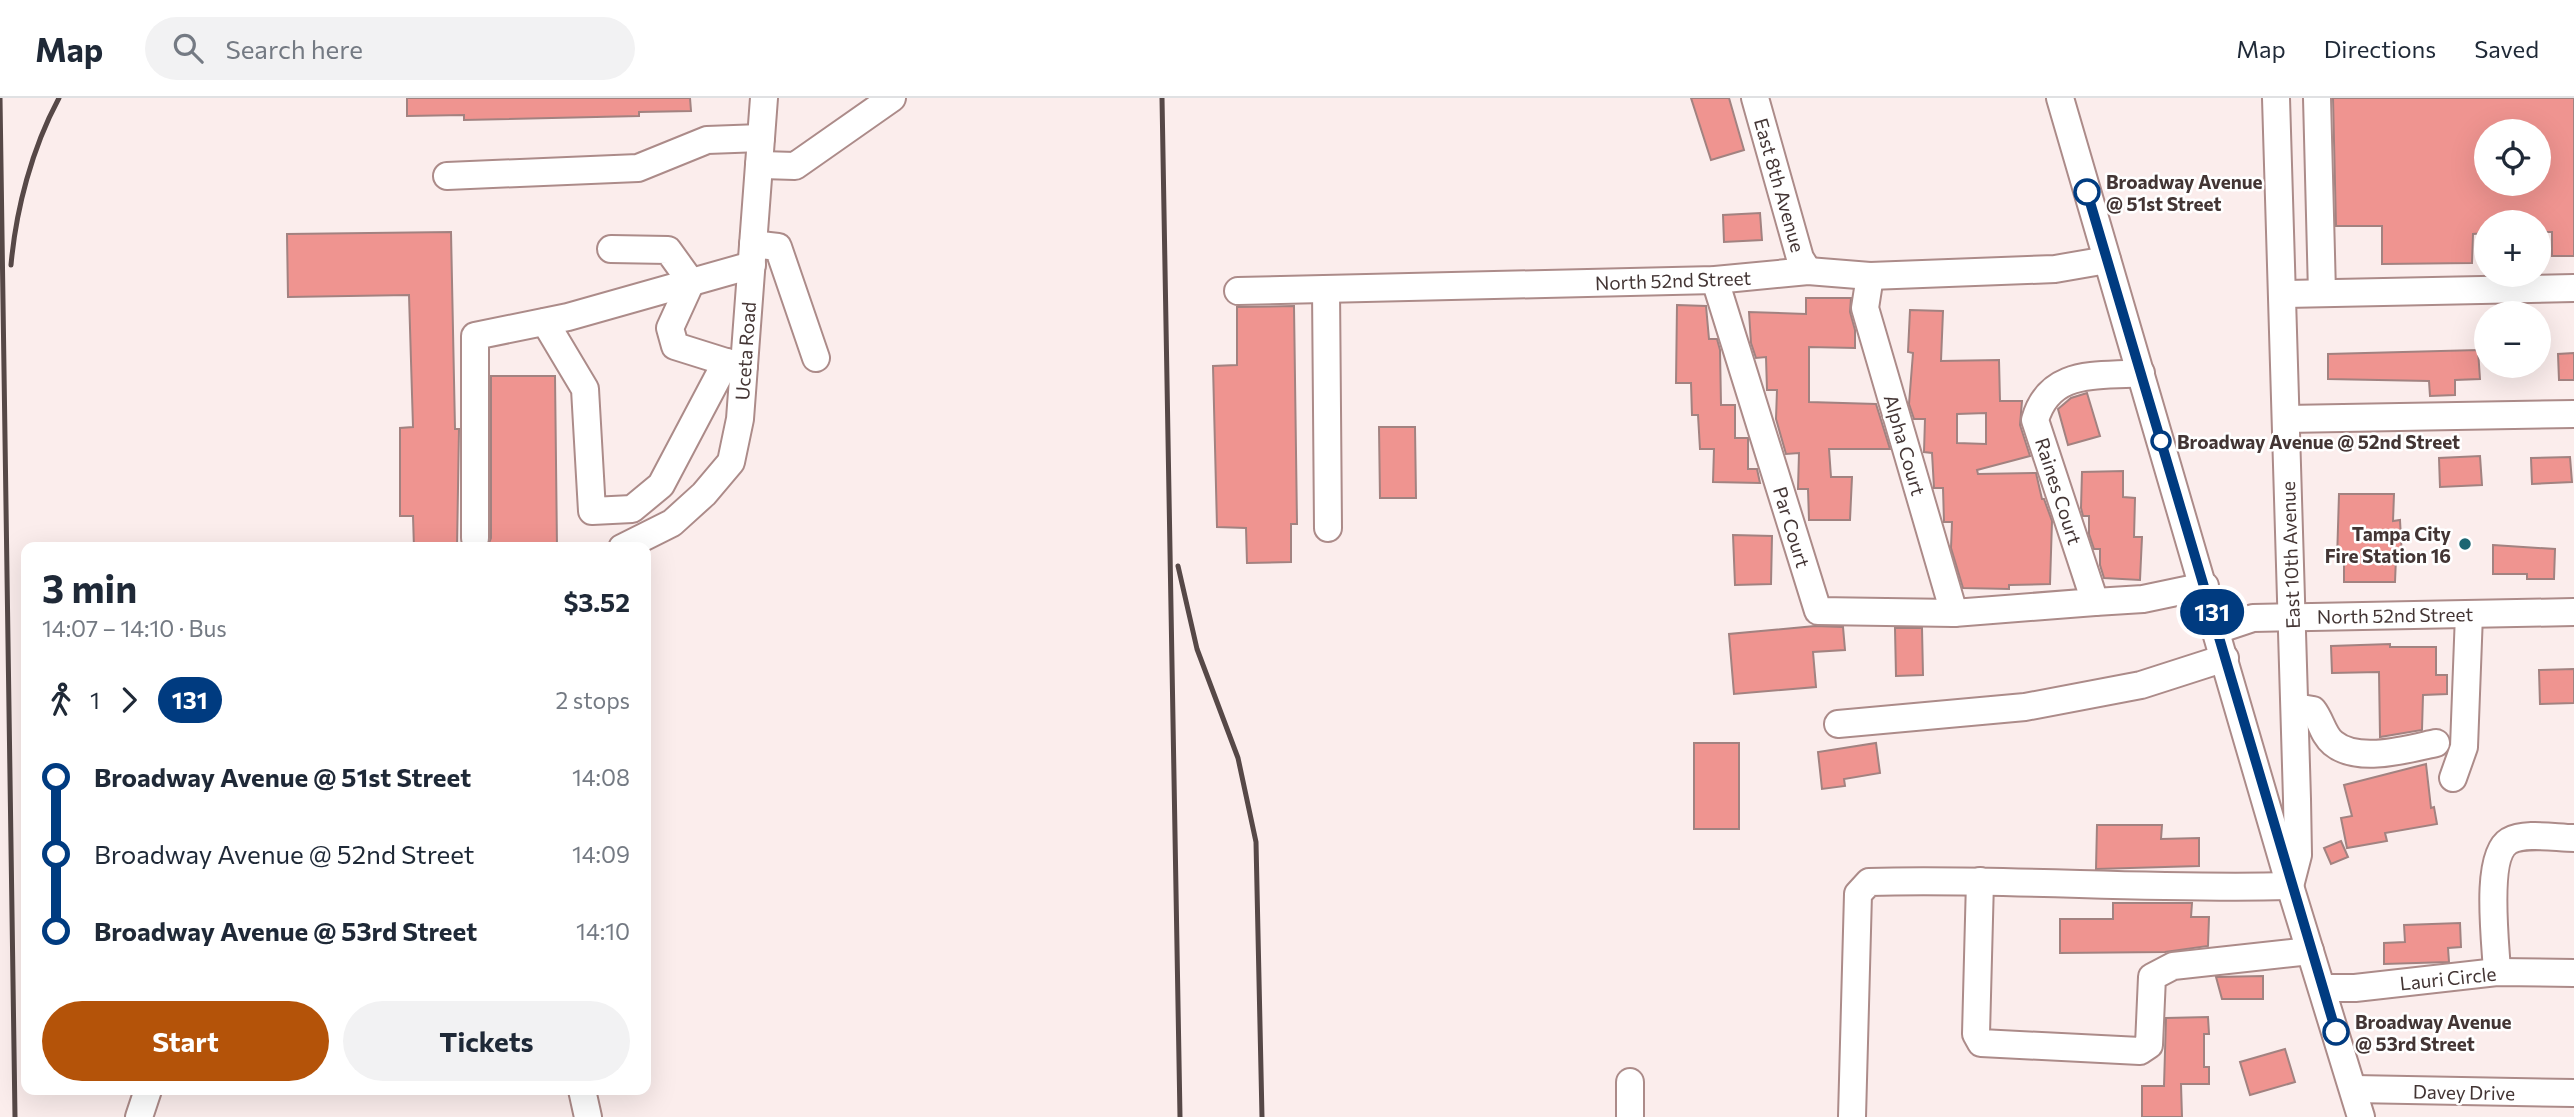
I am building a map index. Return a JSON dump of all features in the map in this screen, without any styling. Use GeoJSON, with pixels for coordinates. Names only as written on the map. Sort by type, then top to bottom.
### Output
{"type":"FeatureCollection","features":[{"type":"Feature","properties":{"kind":"street","name":"Uceta Road"},"geometry":{"type":"LineString","coordinates":[[634,542],[672,523],[704,494],[732,462],[740,419],[735,364],[753,255],[764,98]]}},
{"type":"Feature","properties":{"kind":"street"},"geometry":{"type":"LineString","coordinates":[[760,165],[796,166],[892,98]]}},
{"type":"Feature","properties":{"kind":"street","name":"East 8th Avenue"},"geometry":{"type":"LineString","coordinates":[[1755,98],[1800,258],[1808,271]]}},
{"type":"Feature","properties":{"kind":"street"},"geometry":{"type":"LineString","coordinates":[[2060,98],[2290,886],[2361,1117]]}},
{"type":"Feature","properties":{"kind":"street","name":"East 10th Avenue"},"geometry":{"type":"LineString","coordinates":[[2276,98],[2284,294],[2298,855],[2290,886]]}},
{"type":"Feature","properties":{"kind":"street"},"geometry":{"type":"LineString","coordinates":[[2317,98],[2322,293]]}},
{"type":"Feature","properties":{"kind":"street"},"geometry":{"type":"LineString","coordinates":[[447,176],[638,168],[707,140],[761,138]]}},
{"type":"Feature","properties":{"kind":"street"},"geometry":{"type":"LineString","coordinates":[[475,538],[475,336],[545,322],[691,282],[778,247],[816,358]]}},
{"type":"Feature","properties":{"kind":"street"},"geometry":{"type":"LineString","coordinates":[[611,249],[668,250],[691,282]]}},
{"type":"Feature","properties":{"kind":"street","name":"North 52nd Street"},"geometry":{"type":"LineString","coordinates":[[1238,291],[1715,280],[1808,271],[1870,276],[2055,269],[2107,260]]}},
{"type":"Feature","properties":{"kind":"street","name":"Alpha Court"},"geometry":{"type":"LineString","coordinates":[[1870,276],[1865,308],[1954,613]]}},
{"type":"Feature","properties":{"kind":"street","name":"Par Court"},"geometry":{"type":"LineString","coordinates":[[1715,280],[1818,611],[1954,613],[2095,602]]}},
{"type":"Feature","properties":{"kind":"street"},"geometry":{"type":"LineString","coordinates":[[545,322],[585,389],[592,511],[632,509],[661,485],[735,364],[675,346],[670,328],[691,282]]}},
{"type":"Feature","properties":{"kind":"street"},"geometry":{"type":"LineString","coordinates":[[2284,294],[2574,288]]}},
{"type":"Feature","properties":{"kind":"street"},"geometry":{"type":"LineString","coordinates":[[1326,289],[1328,528]]}},
{"type":"Feature","properties":{"kind":"street","name":"Raines Court"},"geometry":{"type":"LineString","coordinates":[[2095,602],[2035,420],[2040,402],[2055,386],[2072,379],[2141,373]]}},
{"type":"Feature","properties":{"kind":"street"},"geometry":{"type":"LineString","coordinates":[[2286,419],[2574,414]]}},
{"type":"Feature","properties":{"kind":"street"},"geometry":{"type":"LineString","coordinates":[[2095,602],[2143,598],[2204,586]]}},
{"type":"Feature","properties":{"kind":"street","name":"North 52nd Street"},"geometry":{"type":"LineString","coordinates":[[2217,629],[2253,618],[2574,612]]}},
{"type":"Feature","properties":{"kind":"street"},"geometry":{"type":"LineString","coordinates":[[2453,778],[2464,747],[2469,614]]}},
{"type":"Feature","properties":{"kind":"street"},"geometry":{"type":"LineString","coordinates":[[1838,724],[2025,707],[2140,685],[2225,658]]}},
{"type":"Feature","properties":{"kind":"street"},"geometry":{"type":"LineString","coordinates":[[2295,707],[2314,710],[2333,743],[2346,749],[2364,753],[2405,750],[2436,743]]}},
{"type":"Feature","properties":{"kind":"street"},"geometry":{"type":"LineString","coordinates":[[2497,972],[2494,884],[2496,862],[2501,849],[2519,838],[2574,838]]}},
{"type":"Feature","properties":{"kind":"street"},"geometry":{"type":"LineString","coordinates":[[1853,1117],[1858,894],[1869,883],[1980,881],[2183,889],[2290,886]]}},
{"type":"Feature","properties":{"kind":"street"},"geometry":{"type":"LineString","coordinates":[[1980,881],[1976,1034],[1981,1043],[2140,1051],[2149,1045],[2152,977],[2173,966],[2311,951]]}},
{"type":"Feature","properties":{"kind":"street","name":"Lauri Circle"},"geometry":{"type":"LineString","coordinates":[[2322,988],[2355,988],[2497,972],[2574,973]]}},
{"type":"Feature","properties":{"kind":"street"},"geometry":{"type":"LineString","coordinates":[[1630,1082],[1630,1117]]}},
{"type":"Feature","properties":{"kind":"street","name":"Davey Drive"},"geometry":{"type":"LineString","coordinates":[[2354,1089],[2574,1093]]}},
{"type":"Feature","properties":{"kind":"street"},"geometry":{"type":"LineString","coordinates":[[139,1117],[146,1095]]}},
{"type":"Feature","properties":{"kind":"street"},"geometry":{"type":"LineString","coordinates":[[583,1095],[588,1117]]}},
{"type":"Feature","properties":{"kind":"building"},"geometry":{"type":"Polygon","coordinates":[[[407,98],[690,98],[691,111],[639,112],[639,116],[464,120],[464,115],[407,116],[407,98]]]}},
{"type":"Feature","properties":{"kind":"building"},"geometry":{"type":"Polygon","coordinates":[[[1691,98],[1729,98],[1744,150],[1711,160],[1691,98]]]}},
{"type":"Feature","properties":{"kind":"building"},"geometry":{"type":"Polygon","coordinates":[[[2333,98],[2574,98],[2574,256],[2552,256],[2551,210],[2474,210],[2472,263],[2382,264],[2382,226],[2336,226],[2333,98]]]}},
{"type":"Feature","properties":{"kind":"building"},"geometry":{"type":"Polygon","coordinates":[[[1760,213],[1762,240],[1724,242],[1723,215],[1760,213]]]}},
{"type":"Feature","properties":{"kind":"building"},"geometry":{"type":"Polygon","coordinates":[[[451,232],[455,429],[459,429],[457,542],[414,542],[413,516],[400,516],[400,428],[413,427],[409,295],[288,297],[287,234],[451,232]]]}},
{"type":"Feature","properties":{"kind":"building"},"geometry":{"type":"Polygon","coordinates":[[[1806,298],[1851,298],[1850,312],[1855,330],[1855,348],[1809,347],[1809,402],[1876,404],[1890,449],[1829,449],[1831,477],[1852,477],[1850,520],[1809,520],[1808,489],[1798,489],[1799,453],[1786,454],[1776,419],[1777,390],[1767,390],[1766,357],[1756,358],[1751,343],[1749,312],[1806,314],[1806,298]]]}},
{"type":"Feature","properties":{"kind":"building"},"geometry":{"type":"Polygon","coordinates":[[[1677,305],[1706,306],[1709,339],[1717,339],[1720,350],[1721,405],[1735,405],[1735,438],[1748,438],[1748,469],[1757,469],[1760,483],[1713,482],[1714,449],[1700,449],[1698,415],[1692,415],[1691,383],[1676,383],[1677,305]]]}},
{"type":"Feature","properties":{"kind":"building"},"geometry":{"type":"Polygon","coordinates":[[[1294,306],[1297,524],[1291,524],[1291,562],[1247,563],[1246,528],[1217,527],[1213,366],[1237,365],[1237,307],[1294,306]]]}},
{"type":"Feature","properties":{"kind":"building"},"geometry":{"type":"Polygon","coordinates":[[[1910,310],[1943,311],[1941,361],[1999,360],[2000,401],[2022,401],[2020,425],[2030,456],[1977,470],[1978,474],[2036,473],[2042,499],[2052,521],[2050,584],[2009,585],[2009,589],[1963,588],[1951,548],[1952,522],[1944,522],[1943,488],[1934,488],[1932,453],[1924,452],[1925,419],[1914,419],[1909,404],[1913,353],[1908,352],[1910,310]],[[1986,413],[1957,414],[1957,443],[1986,444],[1986,413]]]}},
{"type":"Feature","properties":{"kind":"building"},"geometry":{"type":"Polygon","coordinates":[[[2474,350],[2474,378],[2480,379],[2455,380],[2455,395],[2430,396],[2429,381],[2328,379],[2328,354],[2474,350]]]}},
{"type":"Feature","properties":{"kind":"building"},"geometry":{"type":"Polygon","coordinates":[[[2574,353],[2574,380],[2559,380],[2558,354],[2574,353]]]}},
{"type":"Feature","properties":{"kind":"building"},"geometry":{"type":"Polygon","coordinates":[[[491,376],[555,376],[557,542],[489,542],[491,376]]]}},
{"type":"Feature","properties":{"kind":"building"},"geometry":{"type":"Polygon","coordinates":[[[2087,393],[2100,436],[2068,445],[2058,409],[2071,398],[2087,393]]]}},
{"type":"Feature","properties":{"kind":"building"},"geometry":{"type":"Polygon","coordinates":[[[1379,427],[1415,427],[1416,498],[1380,498],[1379,427]]]}},
{"type":"Feature","properties":{"kind":"building"},"geometry":{"type":"Polygon","coordinates":[[[2480,456],[2482,485],[2440,487],[2439,458],[2480,456]]]}},
{"type":"Feature","properties":{"kind":"building"},"geometry":{"type":"Polygon","coordinates":[[[2570,457],[2572,482],[2532,484],[2531,458],[2570,457]]]}},
{"type":"Feature","properties":{"kind":"building"},"geometry":{"type":"Polygon","coordinates":[[[2123,471],[2123,497],[2135,498],[2134,537],[2142,537],[2140,580],[2104,578],[2100,565],[2100,549],[2094,549],[2089,534],[2089,516],[2083,516],[2081,508],[2082,472],[2123,471]]]}},
{"type":"Feature","properties":{"kind":"building"},"geometry":{"type":"Polygon","coordinates":[[[2339,494],[2394,494],[2393,521],[2400,520],[2402,558],[2396,558],[2395,582],[2344,582],[2344,560],[2337,560],[2339,494]]]}},
{"type":"Feature","properties":{"kind":"building"},"geometry":{"type":"Polygon","coordinates":[[[1733,535],[1772,536],[1771,584],[1735,585],[1733,535]]]}},
{"type":"Feature","properties":{"kind":"building"},"geometry":{"type":"Polygon","coordinates":[[[2493,545],[2555,549],[2554,579],[2527,579],[2527,574],[2493,574],[2493,545]]]}},
{"type":"Feature","properties":{"kind":"building"},"geometry":{"type":"Polygon","coordinates":[[[1815,626],[1843,627],[1845,650],[1813,652],[1816,687],[1734,694],[1729,634],[1815,626]]]}},
{"type":"Feature","properties":{"kind":"building"},"geometry":{"type":"Polygon","coordinates":[[[1895,628],[1922,628],[1923,675],[1896,676],[1895,628]]]}},
{"type":"Feature","properties":{"kind":"building"},"geometry":{"type":"Polygon","coordinates":[[[2390,644],[2390,647],[2436,647],[2436,675],[2447,675],[2447,694],[2423,695],[2422,730],[2380,737],[2379,672],[2332,673],[2331,646],[2390,644]]]}},
{"type":"Feature","properties":{"kind":"building"},"geometry":{"type":"Polygon","coordinates":[[[2574,669],[2574,703],[2540,704],[2539,670],[2574,669]]]}},
{"type":"Feature","properties":{"kind":"building"},"geometry":{"type":"Polygon","coordinates":[[[1694,743],[1739,743],[1739,829],[1694,829],[1694,743]]]}},
{"type":"Feature","properties":{"kind":"building"},"geometry":{"type":"Polygon","coordinates":[[[1876,743],[1880,773],[1844,779],[1845,786],[1822,789],[1818,752],[1876,743]]]}},
{"type":"Feature","properties":{"kind":"building"},"geometry":{"type":"Polygon","coordinates":[[[2426,764],[2431,808],[2434,807],[2437,824],[2385,833],[2387,841],[2347,848],[2341,818],[2352,816],[2344,785],[2426,764]]]}},
{"type":"Feature","properties":{"kind":"building"},"geometry":{"type":"Polygon","coordinates":[[[2097,825],[2162,825],[2161,839],[2199,838],[2199,866],[2096,869],[2097,825]]]}},
{"type":"Feature","properties":{"kind":"building"},"geometry":{"type":"Polygon","coordinates":[[[2341,841],[2348,857],[2331,864],[2324,848],[2341,841]]]}},
{"type":"Feature","properties":{"kind":"building"},"geometry":{"type":"Polygon","coordinates":[[[2113,903],[2192,903],[2191,917],[2209,917],[2208,946],[2165,952],[2060,953],[2060,919],[2113,919],[2113,903]]]}},
{"type":"Feature","properties":{"kind":"building"},"geometry":{"type":"Polygon","coordinates":[[[2460,923],[2461,947],[2448,948],[2449,962],[2384,964],[2384,943],[2405,942],[2404,925],[2460,923]]]}},
{"type":"Feature","properties":{"kind":"building"},"geometry":{"type":"Polygon","coordinates":[[[2263,976],[2263,999],[2222,999],[2216,977],[2263,976]]]}},
{"type":"Feature","properties":{"kind":"building"},"geometry":{"type":"Polygon","coordinates":[[[2208,1017],[2209,1034],[2204,1034],[2204,1067],[2209,1067],[2209,1084],[2181,1084],[2182,1117],[2142,1117],[2142,1086],[2164,1086],[2166,1018],[2208,1017]]]}},
{"type":"Feature","properties":{"kind":"building"},"geometry":{"type":"Polygon","coordinates":[[[2285,1049],[2295,1082],[2250,1095],[2240,1062],[2285,1049]]]}},
{"type":"Feature","properties":{"kind":"railway"},"geometry":{"type":"LineString","coordinates":[[0,98],[15,1117]]}},
{"type":"Feature","properties":{"kind":"railway"},"geometry":{"type":"LineString","coordinates":[[11,265],[17,222],[33,158],[59,98]]}},
{"type":"Feature","properties":{"kind":"railway"},"geometry":{"type":"LineString","coordinates":[[1162,98],[1180,1117]]}},
{"type":"Feature","properties":{"kind":"railway"},"geometry":{"type":"LineString","coordinates":[[1178,566],[1197,649],[1238,758],[1256,842],[1262,1117]]}},
{"type":"Feature","properties":{"kind":"bus line","name":"131"},"geometry":{"type":"LineString","coordinates":[[2087,192],[2290,886],[2336,1032]]}},
{"type":"Feature","properties":{"kind":"place","name":"Broadway Avenue @ 51st Street"},"geometry":{"type":"Point","coordinates":[2087,192]}},
{"type":"Feature","properties":{"kind":"place","name":"Broadway Avenue @ 52nd Street"},"geometry":{"type":"Point","coordinates":[2161,441]}},
{"type":"Feature","properties":{"kind":"place","name":"Tampa City Fire Station 16"},"geometry":{"type":"Point","coordinates":[2465,544]}},
{"type":"Feature","properties":{"kind":"place","name":"Broadway Avenue @ 53rd Street"},"geometry":{"type":"Point","coordinates":[2336,1032]}}]}
